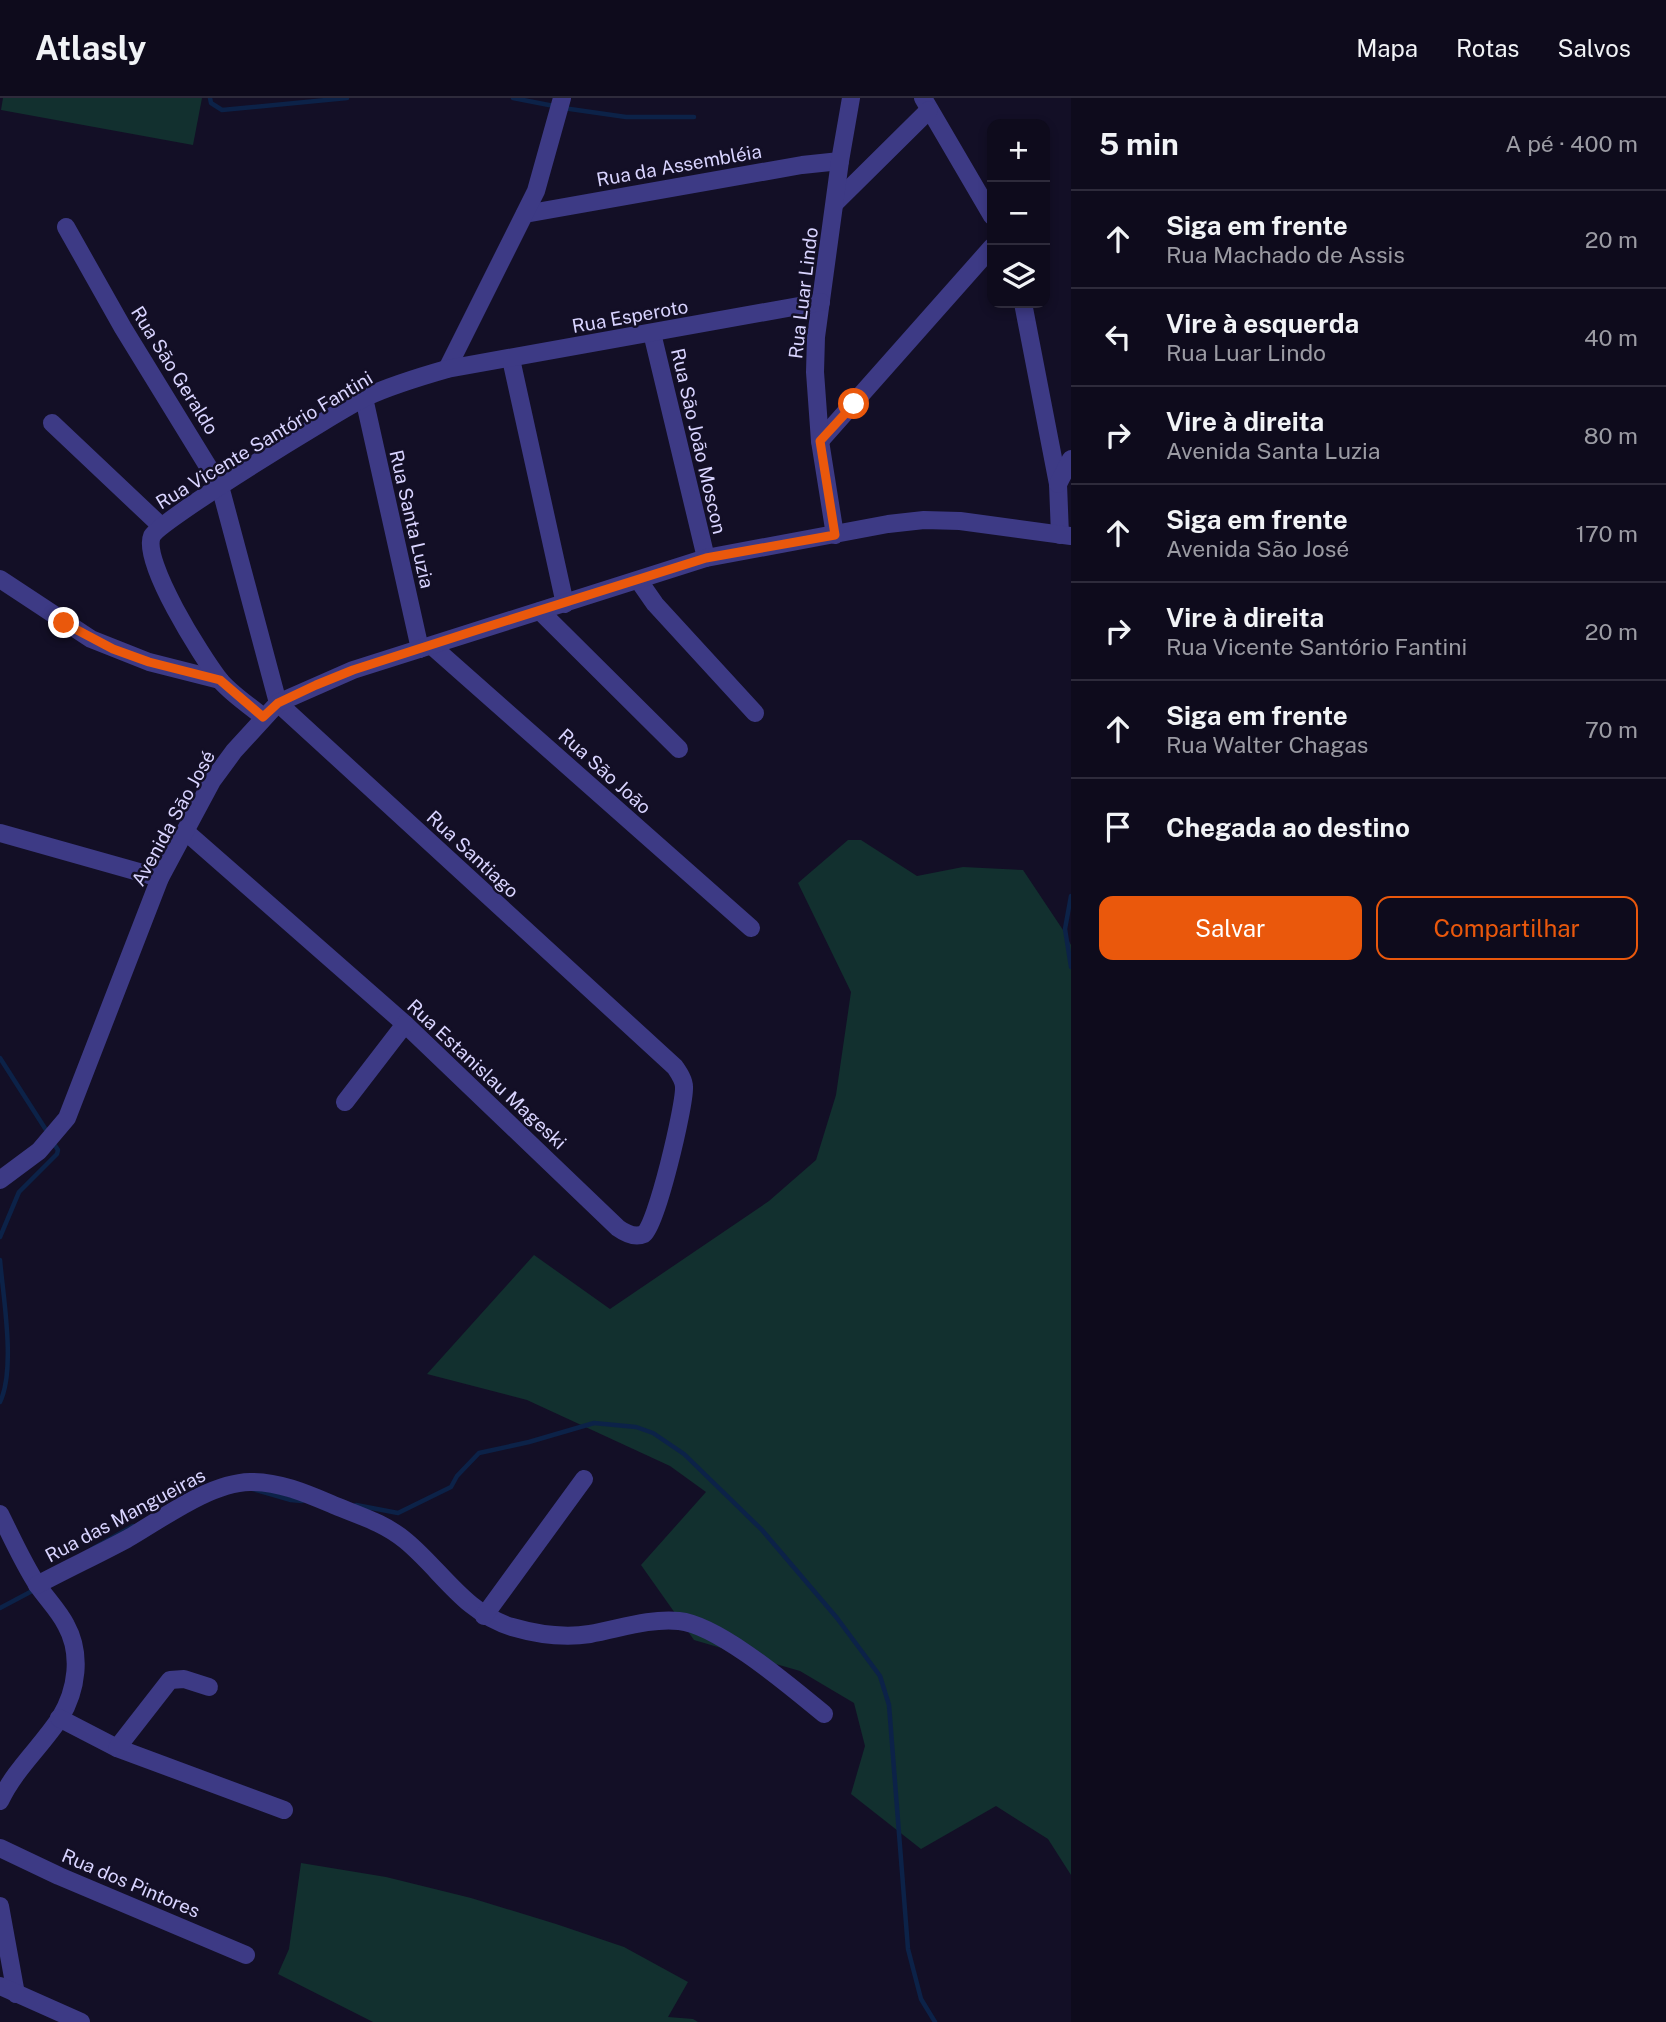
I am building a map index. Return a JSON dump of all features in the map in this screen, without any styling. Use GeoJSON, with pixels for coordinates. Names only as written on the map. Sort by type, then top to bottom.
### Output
{"type":"FeatureCollection","features":[{"type":"Feature","properties":{"kind":"street"},"geometry":{"type":"LineString","coordinates":[[447,369],[525,214],[544,169],[562,98]]}},
{"type":"Feature","properties":{"kind":"street","name":"Rua Luar Lindo"},"geometry":{"type":"LineString","coordinates":[[835,535],[820,441],[815,372],[816,337],[851,98]]}},
{"type":"Feature","properties":{"kind":"street"},"geometry":{"type":"LineString","coordinates":[[835,202],[926,104],[987,208]]}},
{"type":"Feature","properties":{"kind":"street","name":"Rua da Assembléia"},"geometry":{"type":"LineString","coordinates":[[525,214],[802,165],[840,161]]}},
{"type":"Feature","properties":{"kind":"street","name":"Rua São Geraldo"},"geometry":{"type":"LineString","coordinates":[[66,227],[123,328],[220,486],[278,703]]}},
{"type":"Feature","properties":{"kind":"street"},"geometry":{"type":"LineString","coordinates":[[820,441],[987,253]]}},
{"type":"Feature","properties":{"kind":"street","name":"Rua Esperoto"},"geometry":{"type":"LineString","coordinates":[[447,369],[821,302]]}},
{"type":"Feature","properties":{"kind":"street"},"geometry":{"type":"LineString","coordinates":[[1024,308],[1066,535]]}},
{"type":"Feature","properties":{"kind":"street","name":"Rua São João Moscon"},"geometry":{"type":"LineString","coordinates":[[652,333],[706,558]]}},
{"type":"Feature","properties":{"kind":"street"},"geometry":{"type":"LineString","coordinates":[[511,359],[565,604]]}},
{"type":"Feature","properties":{"kind":"street","name":"Rua Vicente Santório Fantini"},"geometry":{"type":"LineString","coordinates":[[263,717],[220,680],[172,604],[161,581],[150,546],[152,536],[161,526],[220,486],[364,398],[407,380],[447,369]]}},
{"type":"Feature","properties":{"kind":"street","name":"Rua Santa Luzia"},"geometry":{"type":"LineString","coordinates":[[364,398],[426,647]]}},
{"type":"Feature","properties":{"kind":"street"},"geometry":{"type":"LineString","coordinates":[[52,423],[161,526]]}},
{"type":"Feature","properties":{"kind":"street"},"geometry":{"type":"LineString","coordinates":[[1058,484],[1071,459]]}},
{"type":"Feature","properties":{"kind":"street","name":"Avenida São José"},"geometry":{"type":"LineString","coordinates":[[0,1180],[44,1146],[67,1118],[160,878],[212,781],[234,751],[278,703],[353,670],[706,558],[923,520],[960,521],[1066,535]]}},
{"type":"Feature","properties":{"kind":"street"},"geometry":{"type":"LineString","coordinates":[[0,579],[64,623],[102,644],[149,662],[220,680]]}},
{"type":"Feature","properties":{"kind":"street"},"geometry":{"type":"LineString","coordinates":[[639,581],[654,604],[755,713]]}},
{"type":"Feature","properties":{"kind":"street"},"geometry":{"type":"LineString","coordinates":[[540,611],[679,749]]}},
{"type":"Feature","properties":{"kind":"street","name":"Rua São João"},"geometry":{"type":"LineString","coordinates":[[426,647],[751,928]]}},
{"type":"Feature","properties":{"kind":"street","name":"Rua Santiago"},"geometry":{"type":"LineString","coordinates":[[278,703],[664,1054],[684,1084]]}},
{"type":"Feature","properties":{"kind":"street","name":"Rua Estanislau Mageski"},"geometry":{"type":"LineString","coordinates":[[185,831],[405,1024],[618,1228],[635,1235],[641,1236],[647,1232],[651,1224],[680,1122],[684,1084]]}},
{"type":"Feature","properties":{"kind":"street"},"geometry":{"type":"LineString","coordinates":[[0,833],[160,878]]}},
{"type":"Feature","properties":{"kind":"street"},"geometry":{"type":"LineString","coordinates":[[345,1102],[405,1024]]}},
{"type":"Feature","properties":{"kind":"street"},"geometry":{"type":"LineString","coordinates":[[484,1616],[584,1479]]}},
{"type":"Feature","properties":{"kind":"street","name":"Rua das Mangueiras"},"geometry":{"type":"LineString","coordinates":[[37,1585],[124,1541],[210,1492],[238,1482],[253,1481],[304,1493],[386,1526],[407,1542],[464,1601],[484,1616],[511,1627],[563,1635],[587,1634],[647,1622],[689,1623],[726,1641],[784,1681],[824,1714]]}},
{"type":"Feature","properties":{"kind":"street"},"geometry":{"type":"LineString","coordinates":[[0,1514],[37,1585],[65,1623],[74,1643],[76,1660],[70,1699],[59,1718],[20,1766],[0,1801]]}},
{"type":"Feature","properties":{"kind":"street"},"geometry":{"type":"LineString","coordinates":[[117,1748],[170,1680],[184,1679],[209,1687]]}},
{"type":"Feature","properties":{"kind":"street"},"geometry":{"type":"LineString","coordinates":[[59,1718],[117,1748],[284,1810]]}},
{"type":"Feature","properties":{"kind":"street","name":"Rua dos Pintores"},"geometry":{"type":"LineString","coordinates":[[0,1848],[246,1955]]}},
{"type":"Feature","properties":{"kind":"street"},"geometry":{"type":"LineString","coordinates":[[0,1906],[8,1990],[79,2022]]}},
{"type":"Feature","properties":{"kind":"green space"},"geometry":{"type":"Polygon","coordinates":[[[3,98],[202,98],[193,145],[1,110],[3,98]]]}},
{"type":"Feature","properties":{"kind":"green space"},"geometry":{"type":"Polygon","coordinates":[[[848,840],[861,840],[917,876],[963,867],[1023,870],[1071,945],[1071,1875],[1048,1839],[996,1806],[921,1849],[851,1794],[865,1746],[854,1703],[800,1671],[694,1640],[641,1565],[706,1492],[670,1466],[527,1400],[427,1374],[534,1255],[610,1309],[769,1201],[816,1160],[836,1095],[851,992],[798,883],[848,840]]]}},
{"type":"Feature","properties":{"kind":"green space"},"geometry":{"type":"Polygon","coordinates":[[[301,1863],[386,1877],[471,1898],[624,1947],[688,1982],[668,2017],[693,2019],[698,2022],[373,2022],[278,1974],[289,1949],[301,1863]]]}},
{"type":"Feature","properties":{"kind":"waterway"},"geometry":{"type":"LineString","coordinates":[[210,98],[211,103],[222,110],[347,98]]}},
{"type":"Feature","properties":{"kind":"waterway"},"geometry":{"type":"LineString","coordinates":[[513,98],[554,106]]}},
{"type":"Feature","properties":{"kind":"waterway"},"geometry":{"type":"LineString","coordinates":[[563,108],[626,117],[694,117]]}},
{"type":"Feature","properties":{"kind":"waterway"},"geometry":{"type":"LineString","coordinates":[[1071,896],[1065,929],[1071,967]]}},
{"type":"Feature","properties":{"kind":"waterway"},"geometry":{"type":"LineString","coordinates":[[0,1058],[48,1133]]}},
{"type":"Feature","properties":{"kind":"waterway"},"geometry":{"type":"LineString","coordinates":[[0,1237],[19,1192],[57,1154],[58,1150],[52,1141]]}},
{"type":"Feature","properties":{"kind":"waterway"},"geometry":{"type":"LineString","coordinates":[[0,1260],[8,1352],[5,1388],[0,1402]]}},
{"type":"Feature","properties":{"kind":"waterway"},"geometry":{"type":"LineString","coordinates":[[356,1505],[398,1513],[451,1487],[457,1476],[479,1453],[594,1423],[636,1427],[653,1433],[684,1454],[762,1530],[837,1618],[880,1676],[889,1705],[908,1949],[921,1999],[935,2022]]}},
{"type":"Feature","properties":{"kind":"waterway"},"geometry":{"type":"LineString","coordinates":[[253,1489],[302,1501]]}},
{"type":"Feature","properties":{"kind":"waterway"},"geometry":{"type":"LineString","coordinates":[[92,1549],[133,1526]]}},
{"type":"Feature","properties":{"kind":"waterway"},"geometry":{"type":"LineString","coordinates":[[0,1608],[34,1590]]}},
{"type":"Feature","properties":{"kind":"route"},"geometry":{"type":"LineString","coordinates":[[64,623],[113,649],[149,662],[220,680],[263,717],[278,703],[316,685],[353,670],[477,630],[706,558],[835,535],[820,441],[854,404]]}}]}
